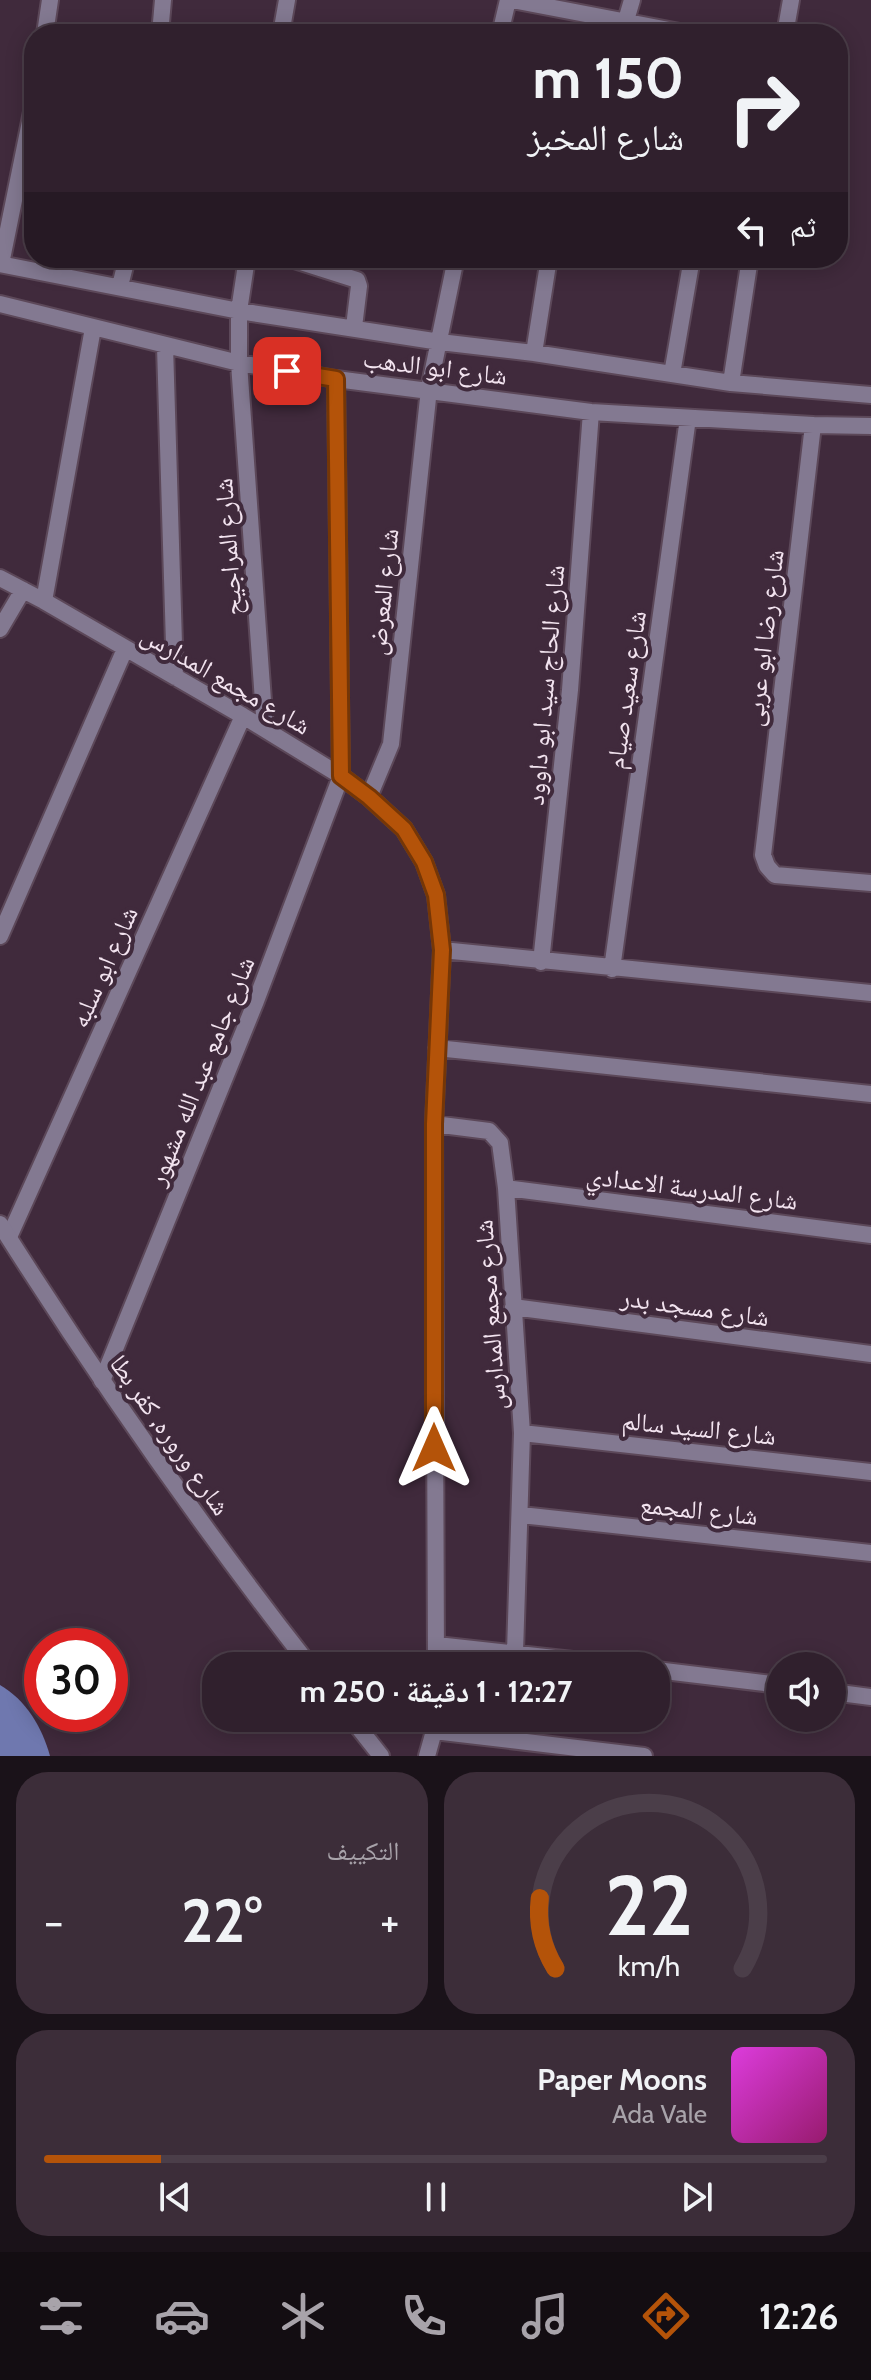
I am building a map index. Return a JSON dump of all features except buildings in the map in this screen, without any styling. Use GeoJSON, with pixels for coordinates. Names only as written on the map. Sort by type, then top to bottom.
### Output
{"type":"FeatureCollection","features":[{"type":"Feature","properties":{"kind":"street"},"geometry":{"type":"LineString","coordinates":[[46,24],[50,0]]}},
{"type":"Feature","properties":{"kind":"street"},"geometry":{"type":"LineString","coordinates":[[161,24],[163,0]]}},
{"type":"Feature","properties":{"kind":"street"},"geometry":{"type":"LineString","coordinates":[[283,24],[287,0]]}},
{"type":"Feature","properties":{"kind":"street"},"geometry":{"type":"LineString","coordinates":[[503,24],[510,0],[604,24]]}},
{"type":"Feature","properties":{"kind":"street"},"geometry":{"type":"LineString","coordinates":[[625,24],[632,0]]}},
{"type":"Feature","properties":{"kind":"street"},"geometry":{"type":"LineString","coordinates":[[787,24],[791,0]]}},
{"type":"Feature","properties":{"kind":"street"},"geometry":{"type":"LineString","coordinates":[[0,264],[24,150]]}},
{"type":"Feature","properties":{"kind":"street","name":"شارع ابو الدهب"},"geometry":{"type":"LineString","coordinates":[[0,264],[239,311],[440,342],[731,383],[871,395]]}},
{"type":"Feature","properties":{"kind":"street"},"geometry":{"type":"LineString","coordinates":[[120,286],[124,268]]}},
{"type":"Feature","properties":{"kind":"street","name":"شارع المراجيح"},"geometry":{"type":"LineString","coordinates":[[245,268],[239,311],[239,363],[265,729]]}},
{"type":"Feature","properties":{"kind":"street"},"geometry":{"type":"LineString","coordinates":[[323,268],[354,277],[359,286],[354,327]]}},
{"type":"Feature","properties":{"kind":"street","name":"شارع المعرض"},"geometry":{"type":"LineString","coordinates":[[369,797],[391,744],[429,389],[454,268]]}},
{"type":"Feature","properties":{"kind":"street"},"geometry":{"type":"LineString","coordinates":[[534,353],[547,268]]}},
{"type":"Feature","properties":{"kind":"street"},"geometry":{"type":"LineString","coordinates":[[672,374],[690,268]]}},
{"type":"Feature","properties":{"kind":"street"},"geometry":{"type":"LineString","coordinates":[[731,383],[748,268]]}},
{"type":"Feature","properties":{"kind":"street","name":"شارع ابو الدهب"},"geometry":{"type":"LineString","coordinates":[[0,304],[239,363],[336,379],[591,412],[871,426]]}},
{"type":"Feature","properties":{"kind":"street"},"geometry":{"type":"LineString","coordinates":[[44,601],[93,328]]}},
{"type":"Feature","properties":{"kind":"street"},"geometry":{"type":"LineString","coordinates":[[165,346],[175,677]]}},
{"type":"Feature","properties":{"kind":"street"},"geometry":{"type":"LineString","coordinates":[[336,379],[341,776]]}},
{"type":"Feature","properties":{"kind":"street","name":"شارع الحاج سيد ابو داوود"},"geometry":{"type":"LineString","coordinates":[[541,962],[570,690],[591,412]]}},
{"type":"Feature","properties":{"kind":"street","name":"شارع سعيد صيام"},"geometry":{"type":"LineString","coordinates":[[612,969],[688,418]]}},
{"type":"Feature","properties":{"kind":"street","name":"شارع رضا ابو عربى"},"geometry":{"type":"LineString","coordinates":[[813,425],[763,855],[775,875],[871,883]]}},
{"type":"Feature","properties":{"kind":"street","name":"شارع مجمع المدارس"},"geometry":{"type":"LineString","coordinates":[[0,578],[243,716],[341,776],[404,829],[424,862],[436,895],[442,950],[434,1124],[437,1652]]}},
{"type":"Feature","properties":{"kind":"street"},"geometry":{"type":"LineString","coordinates":[[0,629],[23,590]]}},
{"type":"Feature","properties":{"kind":"street"},"geometry":{"type":"LineString","coordinates":[[0,936],[125,649]]}},
{"type":"Feature","properties":{"kind":"street","name":"شارع ابو سلبه"},"geometry":{"type":"LineString","coordinates":[[4,1230],[243,716]]}},
{"type":"Feature","properties":{"kind":"street","name":"شارع جامع عبد الله مشهور"},"geometry":{"type":"LineString","coordinates":[[102,1381],[256,1001],[341,776]]}},
{"type":"Feature","properties":{"kind":"street"},"geometry":{"type":"LineString","coordinates":[[442,950],[871,993]]}},
{"type":"Feature","properties":{"kind":"street"},"geometry":{"type":"LineString","coordinates":[[437,1048],[871,1094]]}},
{"type":"Feature","properties":{"kind":"street","name":"شارع مجمع المدارس"},"geometry":{"type":"LineString","coordinates":[[434,1124],[489,1131],[500,1143],[506,1188],[522,1433],[515,1652]]}},
{"type":"Feature","properties":{"kind":"street","name":"شارع المدرسة الاعدادي"},"geometry":{"type":"LineString","coordinates":[[506,1188],[871,1235]]}},
{"type":"Feature","properties":{"kind":"street","name":"شارع وروره, كفر بطا"},"geometry":{"type":"LineString","coordinates":[[4,1230],[102,1381],[240,1576],[299,1652]]}},
{"type":"Feature","properties":{"kind":"street","name":"شارع مسجد بدر"},"geometry":{"type":"LineString","coordinates":[[513,1307],[871,1354]]}},
{"type":"Feature","properties":{"kind":"street","name":"شارع السيد سالم"},"geometry":{"type":"LineString","coordinates":[[522,1433],[871,1472]]}},
{"type":"Feature","properties":{"kind":"street","name":"شارع المجمع"},"geometry":{"type":"LineString","coordinates":[[521,1515],[871,1553]]}},
{"type":"Feature","properties":{"kind":"street"},"geometry":{"type":"LineString","coordinates":[[437,1645],[515,1652]]}},
{"type":"Feature","properties":{"kind":"street"},"geometry":{"type":"LineString","coordinates":[[670,1672],[766,1683]]}},
{"type":"Feature","properties":{"kind":"street"},"geometry":{"type":"LineString","coordinates":[[846,1694],[871,1697]]}},
{"type":"Feature","properties":{"kind":"street"},"geometry":{"type":"LineString","coordinates":[[362,1732],[381,1756]]}},
{"type":"Feature","properties":{"kind":"street"},"geometry":{"type":"LineString","coordinates":[[427,1756],[432,1732]]}},
{"type":"Feature","properties":{"kind":"street"},"geometry":{"type":"LineString","coordinates":[[486,1732],[644,1756]]}},
{"type":"Feature","properties":{"kind":"water"},"geometry":{"type":"Polygon","coordinates":[[[0,1685],[24,1705],[24,1732],[40,1732],[50,1756],[0,1756],[0,1685]]]}},
{"type":"Feature","properties":{"kind":"route"},"geometry":{"type":"LineString","coordinates":[[287,371],[336,379],[341,776],[404,829],[424,862],[436,895],[442,950],[434,1124],[434,1448]]}}]}
